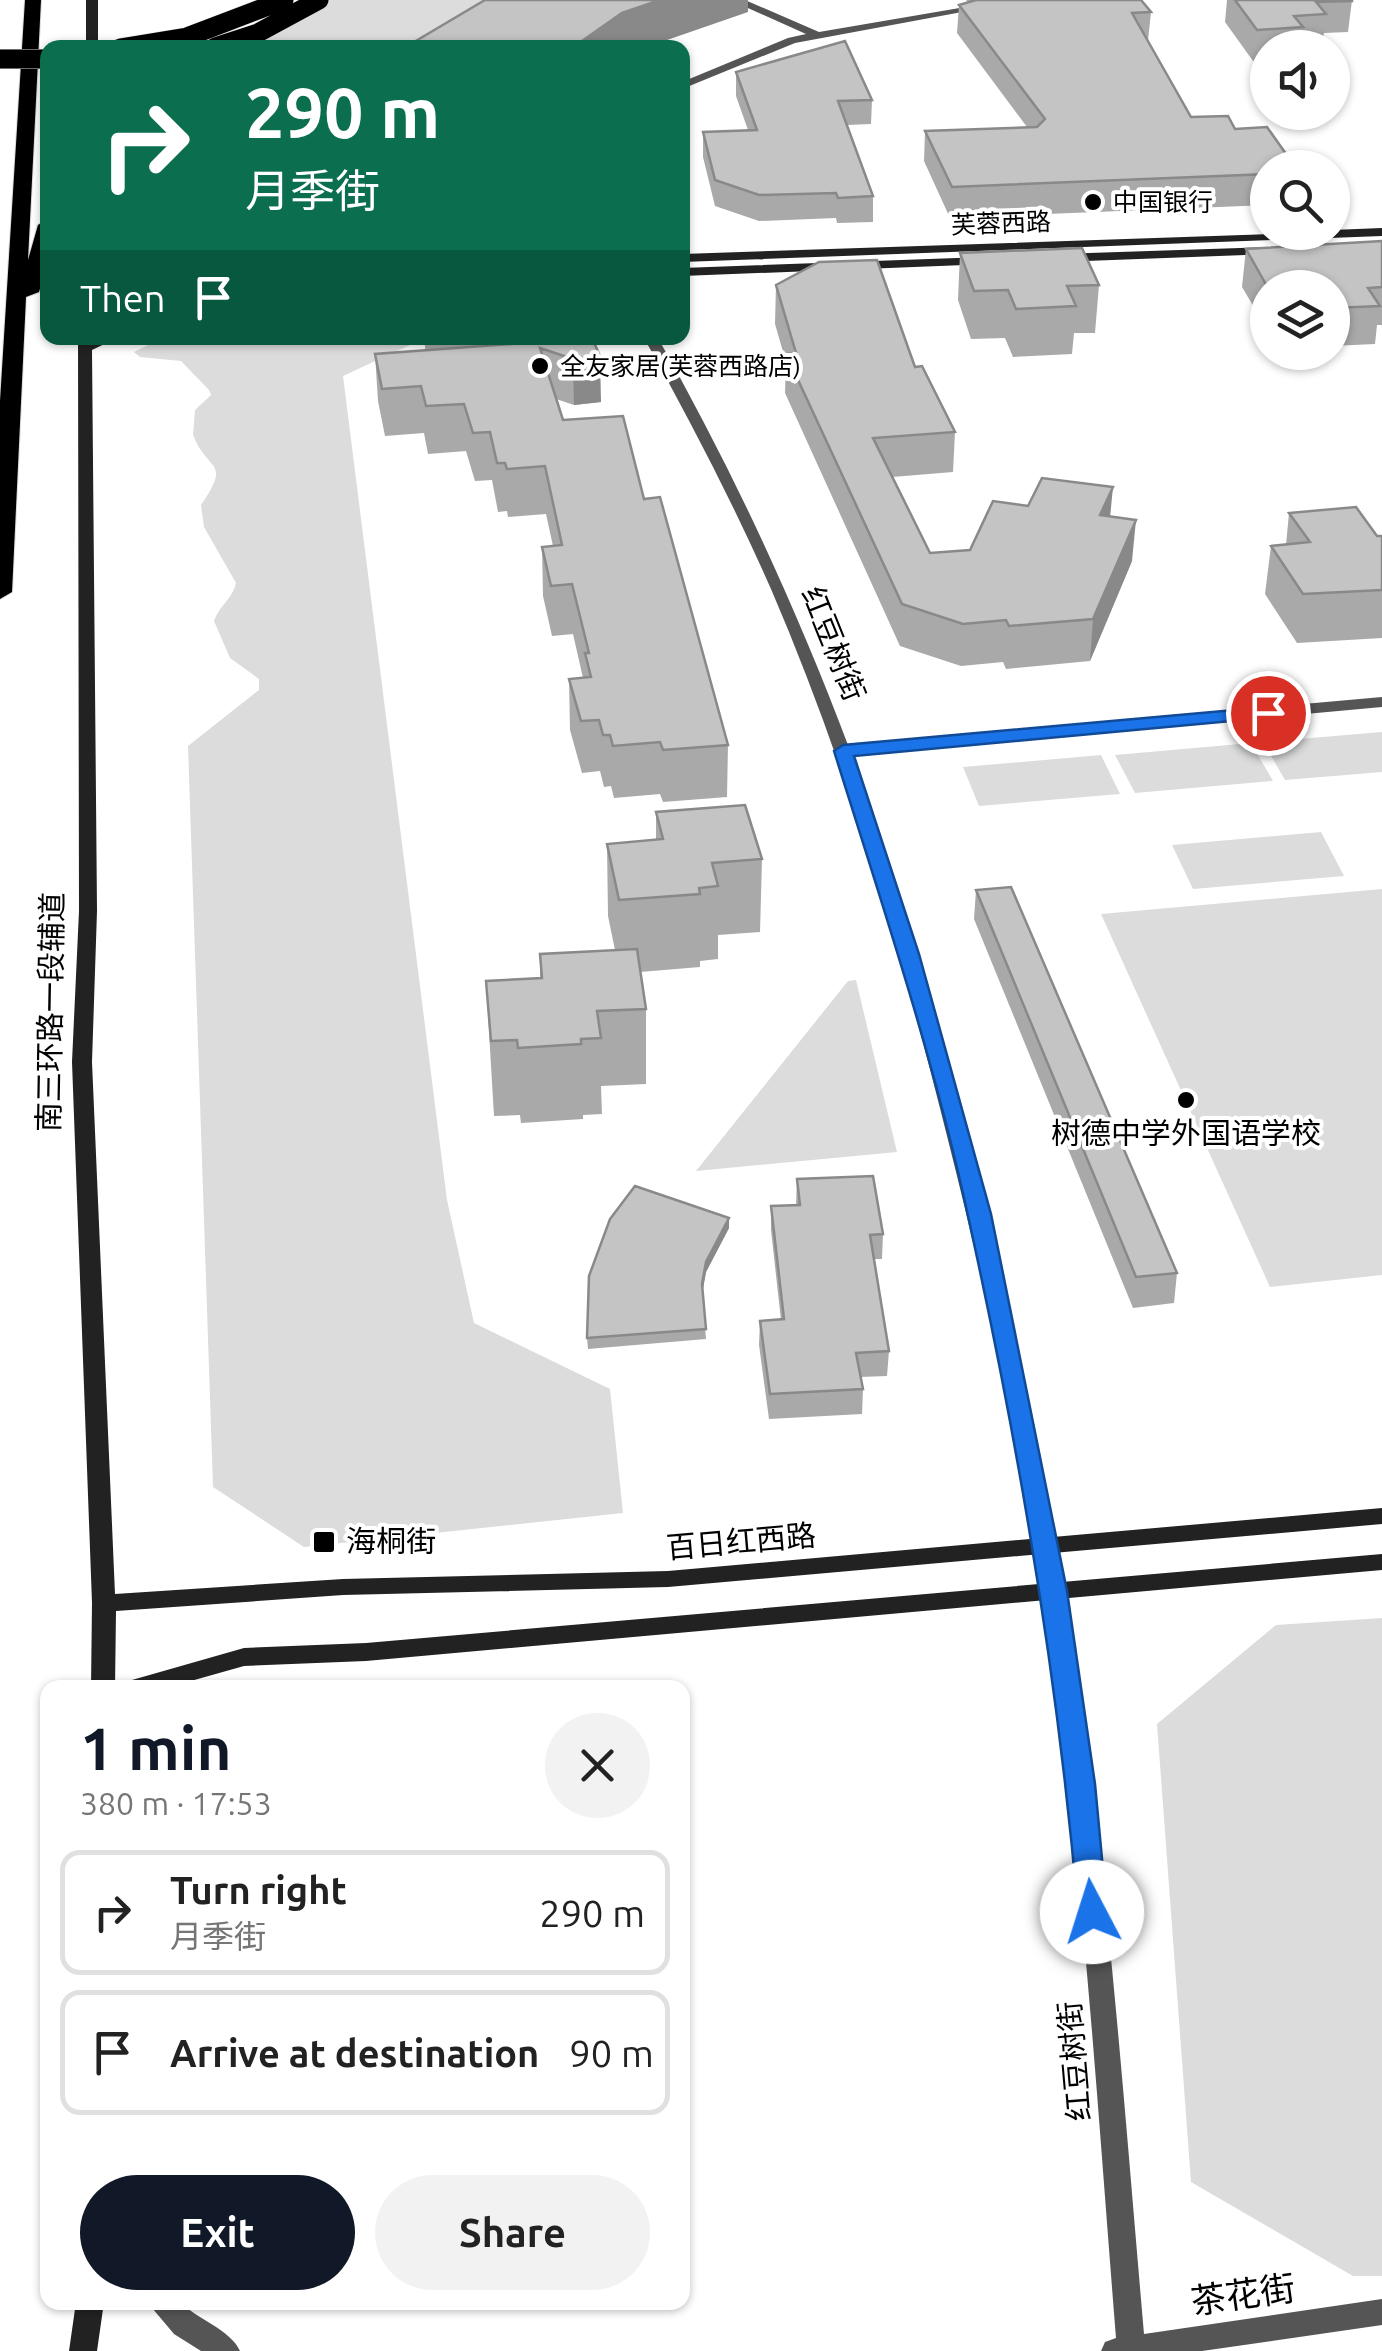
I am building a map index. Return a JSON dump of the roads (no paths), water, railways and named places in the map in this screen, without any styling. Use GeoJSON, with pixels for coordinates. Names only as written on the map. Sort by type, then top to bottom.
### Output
{"type":"FeatureCollection","features":[{"type":"Feature","properties":{"kind":"highway"},"geometry":{"type":"LineString","coordinates":[[0,592],[34,0]]}},
{"type":"Feature","properties":{"kind":"highway"},"geometry":{"type":"LineString","coordinates":[[203,40],[260,0]]}},
{"type":"Feature","properties":{"kind":"highway"},"geometry":{"type":"LineString","coordinates":[[169,40],[187,37],[284,0]]}},
{"type":"Feature","properties":{"kind":"highway"},"geometry":{"type":"LineString","coordinates":[[237,40],[258,33],[319,0]]}},
{"type":"Feature","properties":{"kind":"highway"},"geometry":{"type":"LineString","coordinates":[[0,59],[40,59]]}},
{"type":"Feature","properties":{"kind":"highway"},"geometry":{"type":"LineString","coordinates":[[0,74],[40,74]]}},
{"type":"Feature","properties":{"kind":"highway"},"geometry":{"type":"LineString","coordinates":[[14,348],[40,254]]}},
{"type":"Feature","properties":{"kind":"main road"},"geometry":{"type":"LineString","coordinates":[[92,0],[92,40]]}},
{"type":"Feature","properties":{"kind":"main road","name":"芙蓉西路"},"geometry":{"type":"LineString","coordinates":[[690,258],[1382,232]]}},
{"type":"Feature","properties":{"kind":"main road","name":"芙蓉西路"},"geometry":{"type":"LineString","coordinates":[[690,272],[1382,246]]}},
{"type":"Feature","properties":{"kind":"main road","name":"南三环路一段辅道"},"geometry":{"type":"LineString","coordinates":[[85,345],[88,911],[82,1062],[104,1603],[103,1680]]}},
{"type":"Feature","properties":{"kind":"main road","name":"百日红西路"},"geometry":{"type":"LineString","coordinates":[[104,1603],[343,1587],[668,1579],[1382,1516]]}},
{"type":"Feature","properties":{"kind":"main road"},"geometry":{"type":"LineString","coordinates":[[162,1680],[244,1657],[386,1650],[1382,1562]]}},
{"type":"Feature","properties":{"kind":"main road"},"geometry":{"type":"LineString","coordinates":[[83,2351],[89,2310]]}},
{"type":"Feature","properties":{"kind":"street"},"geometry":{"type":"LineString","coordinates":[[736,0],[817,36]]}},
{"type":"Feature","properties":{"kind":"street"},"geometry":{"type":"LineString","coordinates":[[690,83],[792,40],[934,14],[1005,6]]}},
{"type":"Feature","properties":{"kind":"street","name":"红豆树街"},"geometry":{"type":"LineString","coordinates":[[654,345],[700,421],[822,690],[908,954],[980,1214],[1054,1591],[1081,1784],[1125,2350]]}},
{"type":"Feature","properties":{"kind":"street"},"geometry":{"type":"LineString","coordinates":[[843,751],[1382,702]]}},
{"type":"Feature","properties":{"kind":"street"},"geometry":{"type":"LineString","coordinates":[[169,2310],[184,2325],[226,2351]]}},
{"type":"Feature","properties":{"kind":"street","name":"茶花街"},"geometry":{"type":"LineString","coordinates":[[1125,2350],[1382,2312]]}},
{"type":"Feature","properties":{"kind":"place","name":"中国银行"},"geometry":{"type":"Point","coordinates":[1093,202]}},
{"type":"Feature","properties":{"kind":"place","name":"全友家居(芙蓉西路店)"},"geometry":{"type":"Point","coordinates":[540,366]}},
{"type":"Feature","properties":{"kind":"place","name":"树德中学外国语学校"},"geometry":{"type":"Point","coordinates":[1186,1100]}},
{"type":"Feature","properties":{"kind":"place","name":"海桐街"},"geometry":{"type":"Point","coordinates":[324,1542]}}]}
